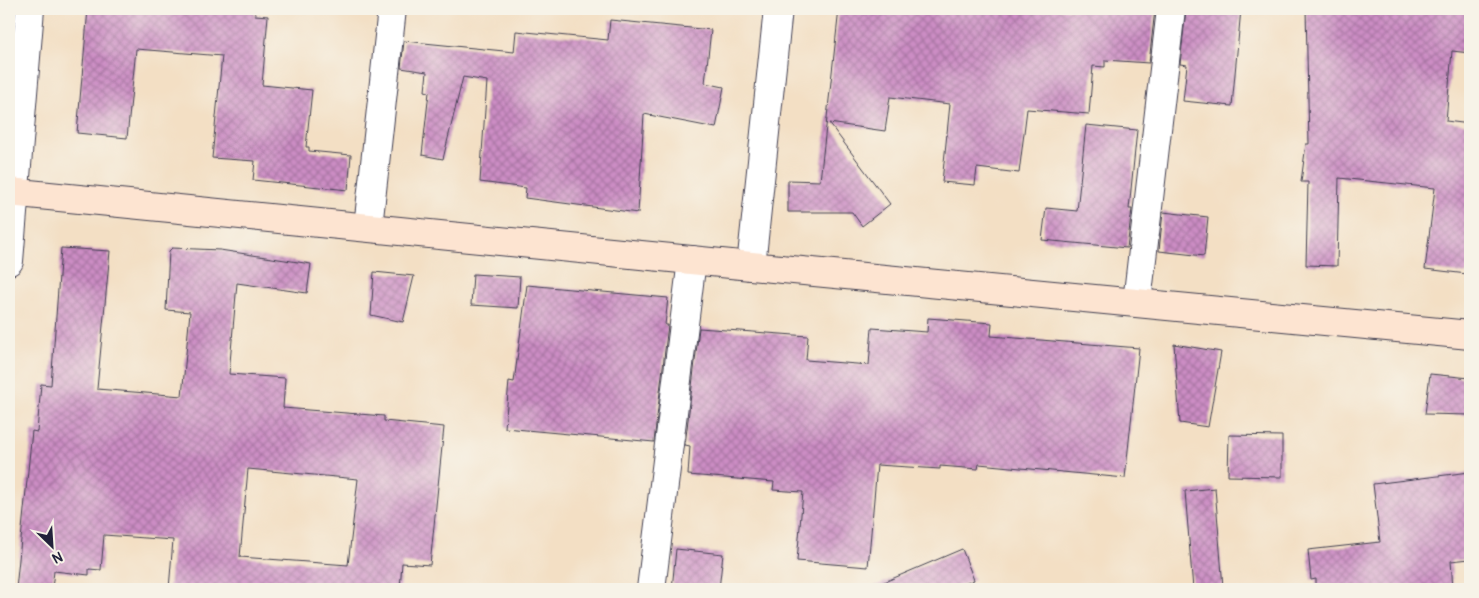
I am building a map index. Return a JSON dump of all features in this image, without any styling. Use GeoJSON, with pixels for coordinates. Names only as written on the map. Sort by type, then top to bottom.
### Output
{"type":"FeatureCollection","features":[{"type":"Feature","properties":{"kind":"street"},"geometry":{"type":"LineString","coordinates":[[9,261],[11,192],[30,9]]}},
{"type":"Feature","properties":{"kind":"street"},"geometry":{"type":"LineString","coordinates":[[368,228],[392,9]]}},
{"type":"Feature","properties":{"kind":"street"},"geometry":{"type":"LineString","coordinates":[[751,266],[778,9]]}},
{"type":"Feature","properties":{"kind":"street"},"geometry":{"type":"LineString","coordinates":[[1137,302],[1170,9]]}},
{"type":"Feature","properties":{"kind":"street"},"geometry":{"type":"LineString","coordinates":[[11,192],[1470,335]]}},
{"type":"Feature","properties":{"kind":"street"},"geometry":{"type":"LineString","coordinates":[[651,589],[692,260]]}},
{"type":"Feature","properties":{"kind":"building"},"geometry":{"type":"Polygon","coordinates":[[[88,9],[255,9],[255,15],[268,16],[262,85],[312,90],[306,147],[309,147],[309,151],[351,155],[348,190],[253,180],[255,161],[212,158],[222,56],[136,49],[127,138],[77,133],[88,9]]]}},
{"type":"Feature","properties":{"kind":"building"},"geometry":{"type":"Polygon","coordinates":[[[839,9],[1155,9],[1149,63],[1105,60],[1105,67],[1093,66],[1089,114],[1027,109],[1019,173],[977,168],[975,185],[942,182],[950,104],[890,97],[885,131],[829,123],[890,204],[862,226],[852,212],[788,212],[788,180],[820,181],[839,9]]]}},
{"type":"Feature","properties":{"kind":"building"},"geometry":{"type":"Polygon","coordinates":[[[1186,9],[1241,9],[1232,106],[1183,101],[1187,65],[1180,64],[1186,9]]]}},
{"type":"Feature","properties":{"kind":"building"},"geometry":{"type":"Polygon","coordinates":[[[1306,9],[1426,9],[1470,13],[1470,53],[1452,51],[1446,121],[1470,124],[1470,250],[1467,274],[1425,269],[1435,188],[1339,178],[1337,266],[1306,265],[1308,182],[1301,182],[1306,144],[1309,144],[1306,9]]]}},
{"type":"Feature","properties":{"kind":"building"},"geometry":{"type":"Polygon","coordinates":[[[610,20],[711,30],[705,83],[724,87],[716,128],[644,114],[638,213],[525,198],[526,188],[480,182],[487,81],[463,77],[443,159],[422,155],[429,92],[425,91],[427,72],[401,68],[404,41],[514,52],[516,31],[608,40],[610,20]]]}},
{"type":"Feature","properties":{"kind":"building"},"geometry":{"type":"Polygon","coordinates":[[[1086,125],[1137,130],[1129,209],[1132,209],[1127,248],[1042,240],[1046,208],[1077,211],[1086,125]]]}},
{"type":"Feature","properties":{"kind":"building"},"geometry":{"type":"Polygon","coordinates":[[[1163,212],[1208,217],[1204,256],[1159,251],[1163,212]]]}},
{"type":"Feature","properties":{"kind":"building"},"geometry":{"type":"Polygon","coordinates":[[[61,248],[110,251],[97,389],[182,396],[190,312],[166,310],[169,251],[172,248],[220,250],[311,264],[307,293],[237,283],[229,374],[285,378],[283,408],[384,416],[384,421],[444,427],[430,565],[402,563],[400,589],[169,589],[173,540],[104,535],[101,570],[89,569],[89,575],[54,571],[52,589],[16,589],[32,431],[37,432],[41,384],[51,385],[61,248]],[[248,469],[240,557],[348,565],[358,479],[248,469]]]}},
{"type":"Feature","properties":{"kind":"building"},"geometry":{"type":"Polygon","coordinates":[[[374,272],[414,276],[403,322],[371,315],[374,272]]]}},
{"type":"Feature","properties":{"kind":"building"},"geometry":{"type":"Polygon","coordinates":[[[473,274],[520,277],[518,308],[471,305],[473,274]]]}},
{"type":"Feature","properties":{"kind":"building"},"geometry":{"type":"Polygon","coordinates":[[[527,285],[668,298],[665,325],[668,325],[654,442],[505,428],[509,381],[514,382],[527,285]]]}},
{"type":"Feature","properties":{"kind":"building"},"geometry":{"type":"Polygon","coordinates":[[[928,318],[992,323],[991,336],[1139,348],[1125,478],[979,464],[978,469],[940,466],[940,469],[877,465],[868,567],[797,561],[803,492],[773,490],[774,482],[688,475],[690,446],[685,445],[699,328],[808,336],[806,360],[869,365],[872,328],[927,332],[928,318]]]}},
{"type":"Feature","properties":{"kind":"building"},"geometry":{"type":"Polygon","coordinates":[[[1174,344],[1221,352],[1208,427],[1180,423],[1174,344]]]}},
{"type":"Feature","properties":{"kind":"building"},"geometry":{"type":"Polygon","coordinates":[[[1430,374],[1470,378],[1470,415],[1425,414],[1430,374]]]}},
{"type":"Feature","properties":{"kind":"building"},"geometry":{"type":"Polygon","coordinates":[[[1229,435],[1282,436],[1282,477],[1228,476],[1229,435]]]}},
{"type":"Feature","properties":{"kind":"building"},"geometry":{"type":"Polygon","coordinates":[[[1470,472],[1470,559],[1451,561],[1453,589],[1316,589],[1316,579],[1311,580],[1308,550],[1380,542],[1373,484],[1470,472]]]}},
{"type":"Feature","properties":{"kind":"building"},"geometry":{"type":"Polygon","coordinates":[[[1215,488],[1223,587],[1193,589],[1185,491],[1215,488]]]}},
{"type":"Feature","properties":{"kind":"building"},"geometry":{"type":"Polygon","coordinates":[[[676,549],[723,554],[719,589],[672,589],[676,549]]]}},
{"type":"Feature","properties":{"kind":"building"},"geometry":{"type":"Polygon","coordinates":[[[962,549],[974,580],[953,589],[868,589],[962,549]]]}}]}
